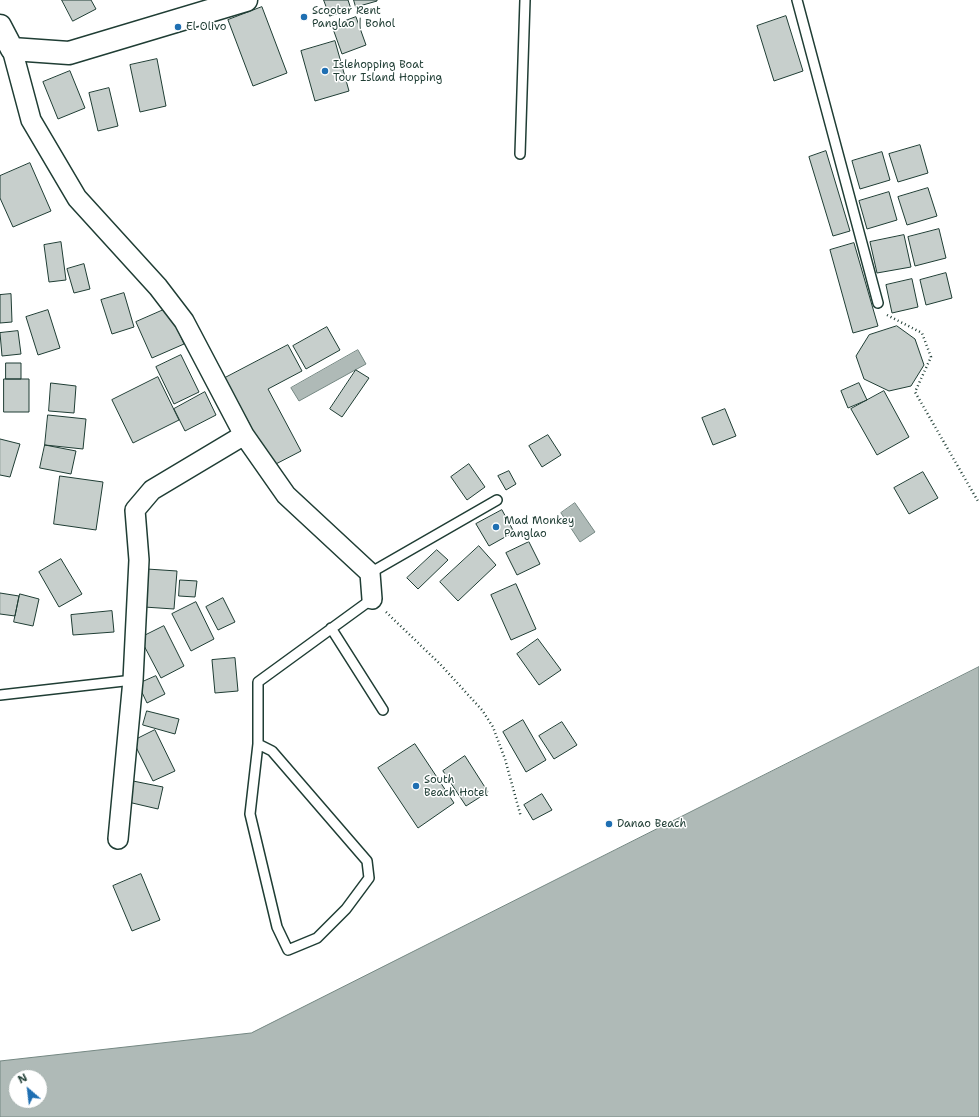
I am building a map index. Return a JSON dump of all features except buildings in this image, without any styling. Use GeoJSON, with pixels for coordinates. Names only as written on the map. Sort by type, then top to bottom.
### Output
{"type":"FeatureCollection","features":[{"type":"Feature","properties":{"kind":"street"},"geometry":{"type":"LineString","coordinates":[[12,49],[68,53],[225,4],[246,0]]}},
{"type":"Feature","properties":{"kind":"street"},"geometry":{"type":"LineString","coordinates":[[0,26],[12,49],[31,120],[77,198],[158,287],[184,321],[244,435],[286,495],[370,573],[372,599]]}},
{"type":"Feature","properties":{"kind":"street"},"geometry":{"type":"LineString","coordinates":[[118,839],[133,680],[139,560],[135,510],[152,490],[244,435]]}},
{"type":"Feature","properties":{"kind":"lane"},"geometry":{"type":"LineString","coordinates":[[520,154],[525,0]]}},
{"type":"Feature","properties":{"kind":"lane"},"geometry":{"type":"LineString","coordinates":[[797,0],[878,303]]}},
{"type":"Feature","properties":{"kind":"lane"},"geometry":{"type":"LineString","coordinates":[[370,573],[497,500]]}},
{"type":"Feature","properties":{"kind":"lane"},"geometry":{"type":"LineString","coordinates":[[258,744],[272,751],[367,861],[369,878],[346,909],[318,938],[288,950],[277,926],[250,814],[258,744],[258,682],[372,599]]}},
{"type":"Feature","properties":{"kind":"lane"},"geometry":{"type":"LineString","coordinates":[[331,628],[383,710]]}},
{"type":"Feature","properties":{"kind":"lane"},"geometry":{"type":"LineString","coordinates":[[0,695],[133,680]]}},
{"type":"Feature","properties":{"kind":"path"},"geometry":{"type":"LineString","coordinates":[[878,303],[887,315],[922,333],[931,357],[915,392],[979,503]]}},
{"type":"Feature","properties":{"kind":"path"},"geometry":{"type":"LineString","coordinates":[[372,599],[440,664],[482,710],[493,727],[505,759],[521,817]]}},
{"type":"Feature","properties":{"kind":"shaded area"},"geometry":{"type":"Polygon","coordinates":[[[358,350],[366,364],[299,401],[291,388],[358,350]]]}},
{"type":"Feature","properties":{"kind":"shaded area"},"geometry":{"type":"Polygon","coordinates":[[[575,503],[595,532],[580,542],[561,513],[575,503]]]}},
{"type":"Feature","properties":{"kind":"shaded area"},"geometry":{"type":"Polygon","coordinates":[[[979,667],[979,1117],[0,1117],[0,1061],[251,1033],[979,667]]]}},
{"type":"Feature","properties":{"kind":"place","name":"Scooter Rent Panglao | Bohol"},"geometry":{"type":"Point","coordinates":[304,17]}},
{"type":"Feature","properties":{"kind":"place","name":"El Olivo"},"geometry":{"type":"Point","coordinates":[178,27]}},
{"type":"Feature","properties":{"kind":"place","name":"Islehopping Boat Tour Island Hopping"},"geometry":{"type":"Point","coordinates":[325,71]}},
{"type":"Feature","properties":{"kind":"place","name":"Mad Monkey Panglao"},"geometry":{"type":"Point","coordinates":[496,527]}},
{"type":"Feature","properties":{"kind":"place","name":"South Beach Hotel"},"geometry":{"type":"Point","coordinates":[416,786]}},
{"type":"Feature","properties":{"kind":"place","name":"Danao Beach"},"geometry":{"type":"Point","coordinates":[609,824]}}]}
